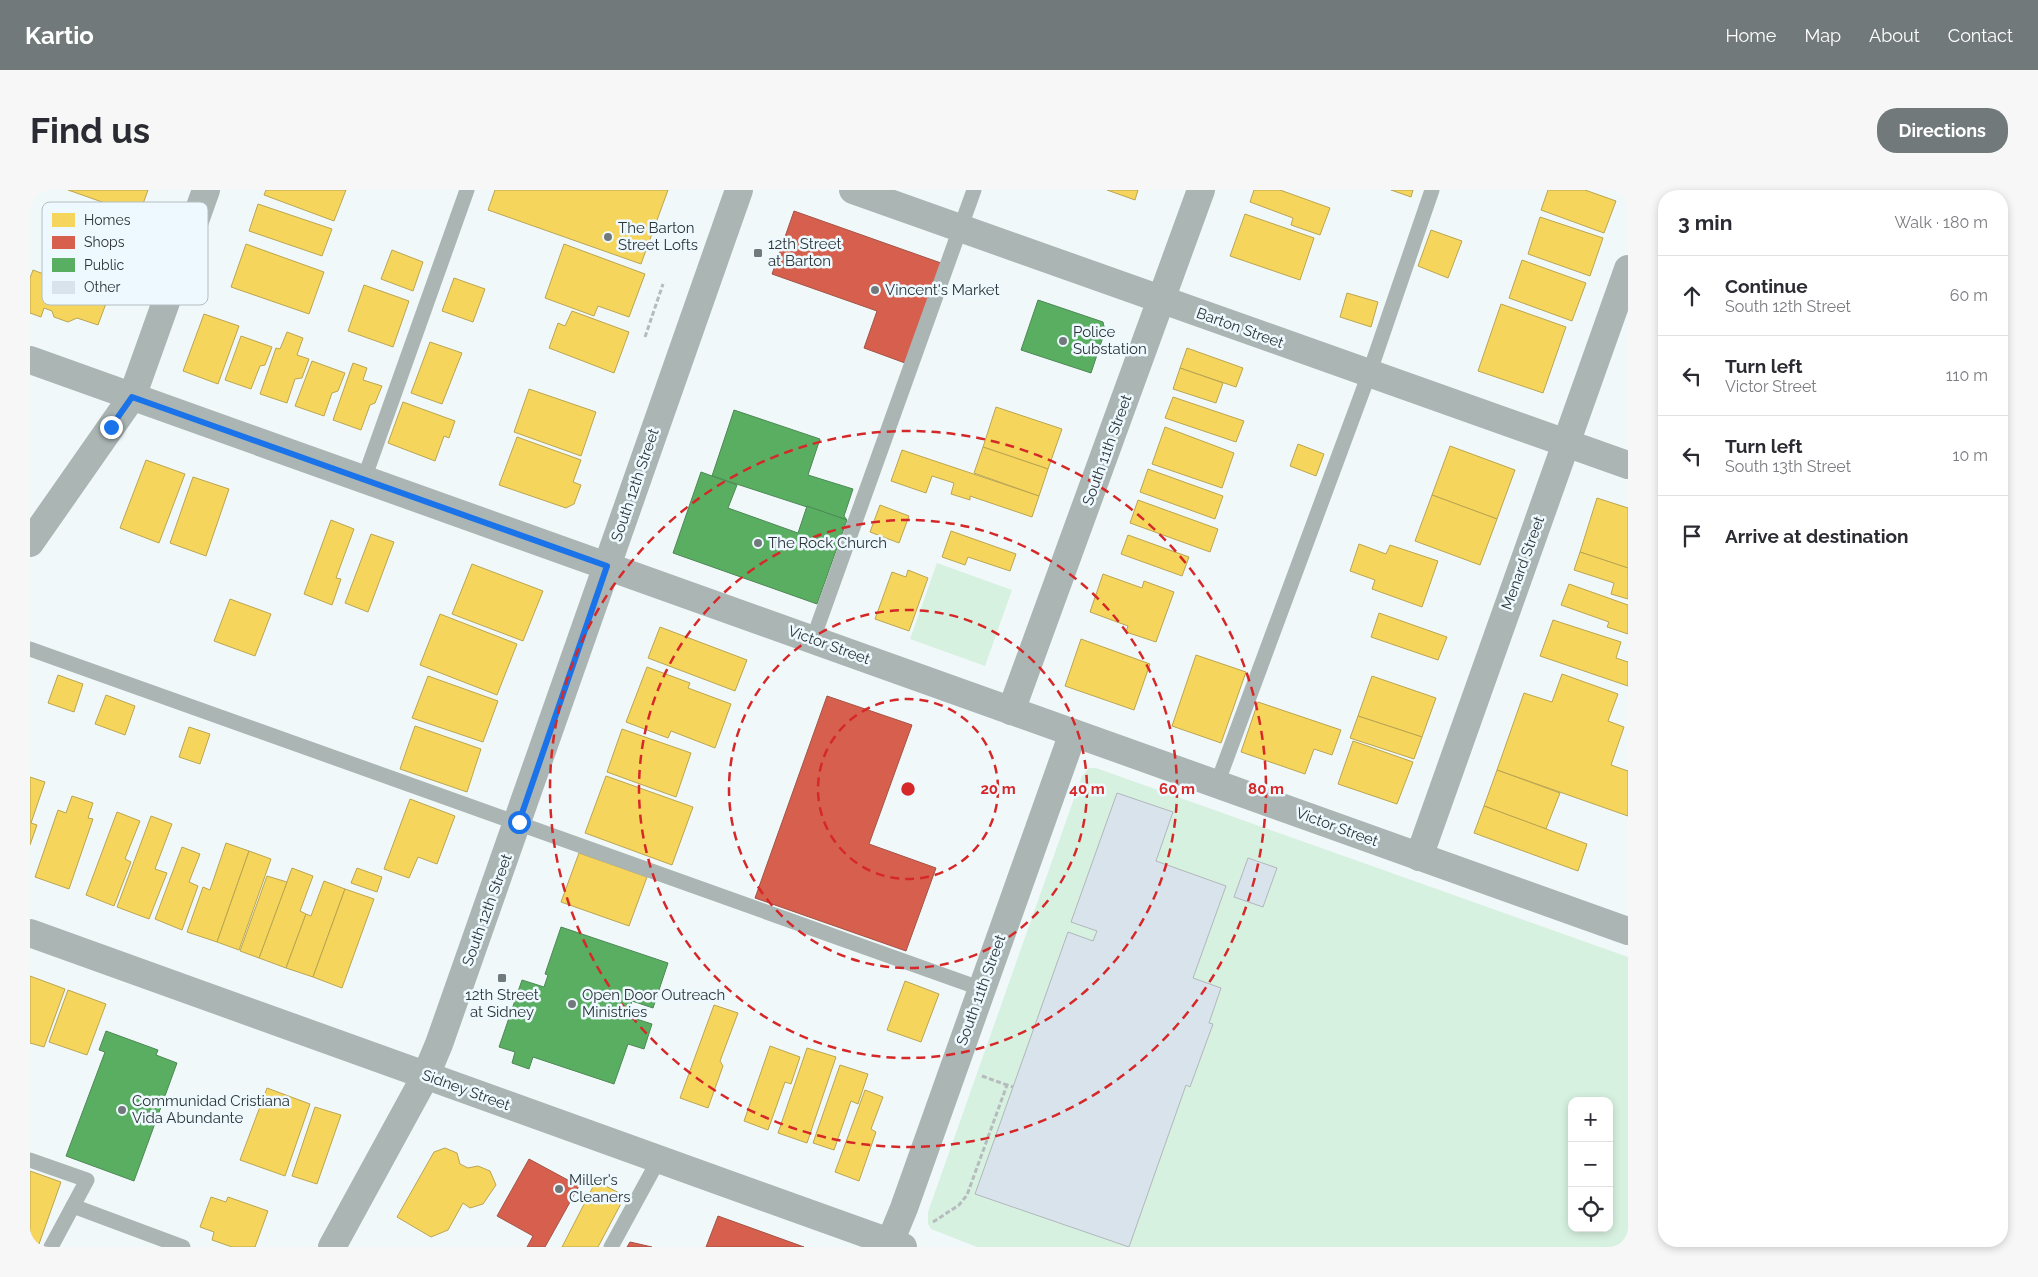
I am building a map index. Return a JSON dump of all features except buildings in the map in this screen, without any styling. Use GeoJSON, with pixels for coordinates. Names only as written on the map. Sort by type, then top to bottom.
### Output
{"type":"FeatureCollection","features":[{"type":"Feature","properties":{"kind":"street"},"geometry":{"type":"LineString","coordinates":[[202,202],[206,190]]}},
{"type":"Feature","properties":{"kind":"street","name":"South 12th Street"},"geometry":{"type":"LineString","coordinates":[[332,1247],[426,1075],[439,1044],[519,822],[739,190]]}},
{"type":"Feature","properties":{"kind":"street","name":"Barton Street"},"geometry":{"type":"LineString","coordinates":[[853,190],[1628,465]]}},
{"type":"Feature","properties":{"kind":"street","name":"South 11th Street"},"geometry":{"type":"LineString","coordinates":[[1011,710],[1201,190]]}},
{"type":"Feature","properties":{"kind":"street","name":"Menard Street"},"geometry":{"type":"LineString","coordinates":[[1419,857],[1628,269]]}},
{"type":"Feature","properties":{"kind":"street"},"geometry":{"type":"LineString","coordinates":[[30,544],[132,397],[165,305]]}},
{"type":"Feature","properties":{"kind":"street","name":"Victor Street"},"geometry":{"type":"LineString","coordinates":[[30,360],[1628,931]]}},
{"type":"Feature","properties":{"kind":"street","name":"South 11th Street"},"geometry":{"type":"LineString","coordinates":[[894,1245],[1073,733]]}},
{"type":"Feature","properties":{"kind":"street","name":"Sidney Street"},"geometry":{"type":"LineString","coordinates":[[30,933],[894,1245]]}},
{"type":"Feature","properties":{"kind":"lane"},"geometry":{"type":"LineString","coordinates":[[364,480],[467,190]]}},
{"type":"Feature","properties":{"kind":"lane"},"geometry":{"type":"LineString","coordinates":[[812,640],[974,190]]}},
{"type":"Feature","properties":{"kind":"lane"},"geometry":{"type":"LineString","coordinates":[[1217,784],[1369,374],[1432,190]]}},
{"type":"Feature","properties":{"kind":"lane"},"geometry":{"type":"LineString","coordinates":[[30,649],[519,822],[982,989]]}},
{"type":"Feature","properties":{"kind":"lane"},"geometry":{"type":"LineString","coordinates":[[611,1247],[659,1159]]}},
{"type":"Feature","properties":{"kind":"lane"},"geometry":{"type":"LineString","coordinates":[[30,1160],[87,1180],[51,1247]]}},
{"type":"Feature","properties":{"kind":"lane"},"geometry":{"type":"LineString","coordinates":[[73,1206],[184,1247]]}},
{"type":"Feature","properties":{"kind":"path"},"geometry":{"type":"LineString","coordinates":[[645,337],[663,284]]}},
{"type":"Feature","properties":{"kind":"path"},"geometry":{"type":"LineString","coordinates":[[981,1075],[1013,1087]]}},
{"type":"Feature","properties":{"kind":"path"},"geometry":{"type":"LineString","coordinates":[[933,1222],[959,1206],[972,1188],[1008,1085]]}},
{"type":"Feature","properties":{"kind":"green space"},"geometry":{"type":"Polygon","coordinates":[[[937,563],[1012,590],[985,666],[910,639],[937,563]]]}},
{"type":"Feature","properties":{"kind":"green space"},"geometry":{"type":"Polygon","coordinates":[[[1089,768],[1096,768],[1628,957],[1628,1247],[977,1247],[931,1229],[928,1224],[928,1212],[1082,776],[1089,768]]]}},
{"type":"Feature","properties":{"kind":"place","name":"The Barton Street Lofts"},"geometry":{"type":"Point","coordinates":[608,237]}},
{"type":"Feature","properties":{"kind":"place","name":"12th Street at Barton"},"geometry":{"type":"Point","coordinates":[758,253]}},
{"type":"Feature","properties":{"kind":"place","name":"Vincent's Market"},"geometry":{"type":"Point","coordinates":[875,290]}},
{"type":"Feature","properties":{"kind":"place","name":"Police Substation"},"geometry":{"type":"Point","coordinates":[1063,341]}},
{"type":"Feature","properties":{"kind":"place","name":"The Rock Church"},"geometry":{"type":"Point","coordinates":[758,543]}},
{"type":"Feature","properties":{"kind":"place","name":"12th Street at Sidney"},"geometry":{"type":"Point","coordinates":[502,978]}},
{"type":"Feature","properties":{"kind":"place","name":"Open Door Outreach Ministries"},"geometry":{"type":"Point","coordinates":[572,1004]}},
{"type":"Feature","properties":{"kind":"place","name":"Communidad Cristiana Vida Abundante"},"geometry":{"type":"Point","coordinates":[122,1110]}},
{"type":"Feature","properties":{"kind":"place","name":"Miller's Cleaners"},"geometry":{"type":"Point","coordinates":[559,1189]}},
{"type":"Feature","properties":{"kind":"route"},"geometry":{"type":"LineString","coordinates":[[111,427],[132,397],[607,566],[519,822]]}}]}
